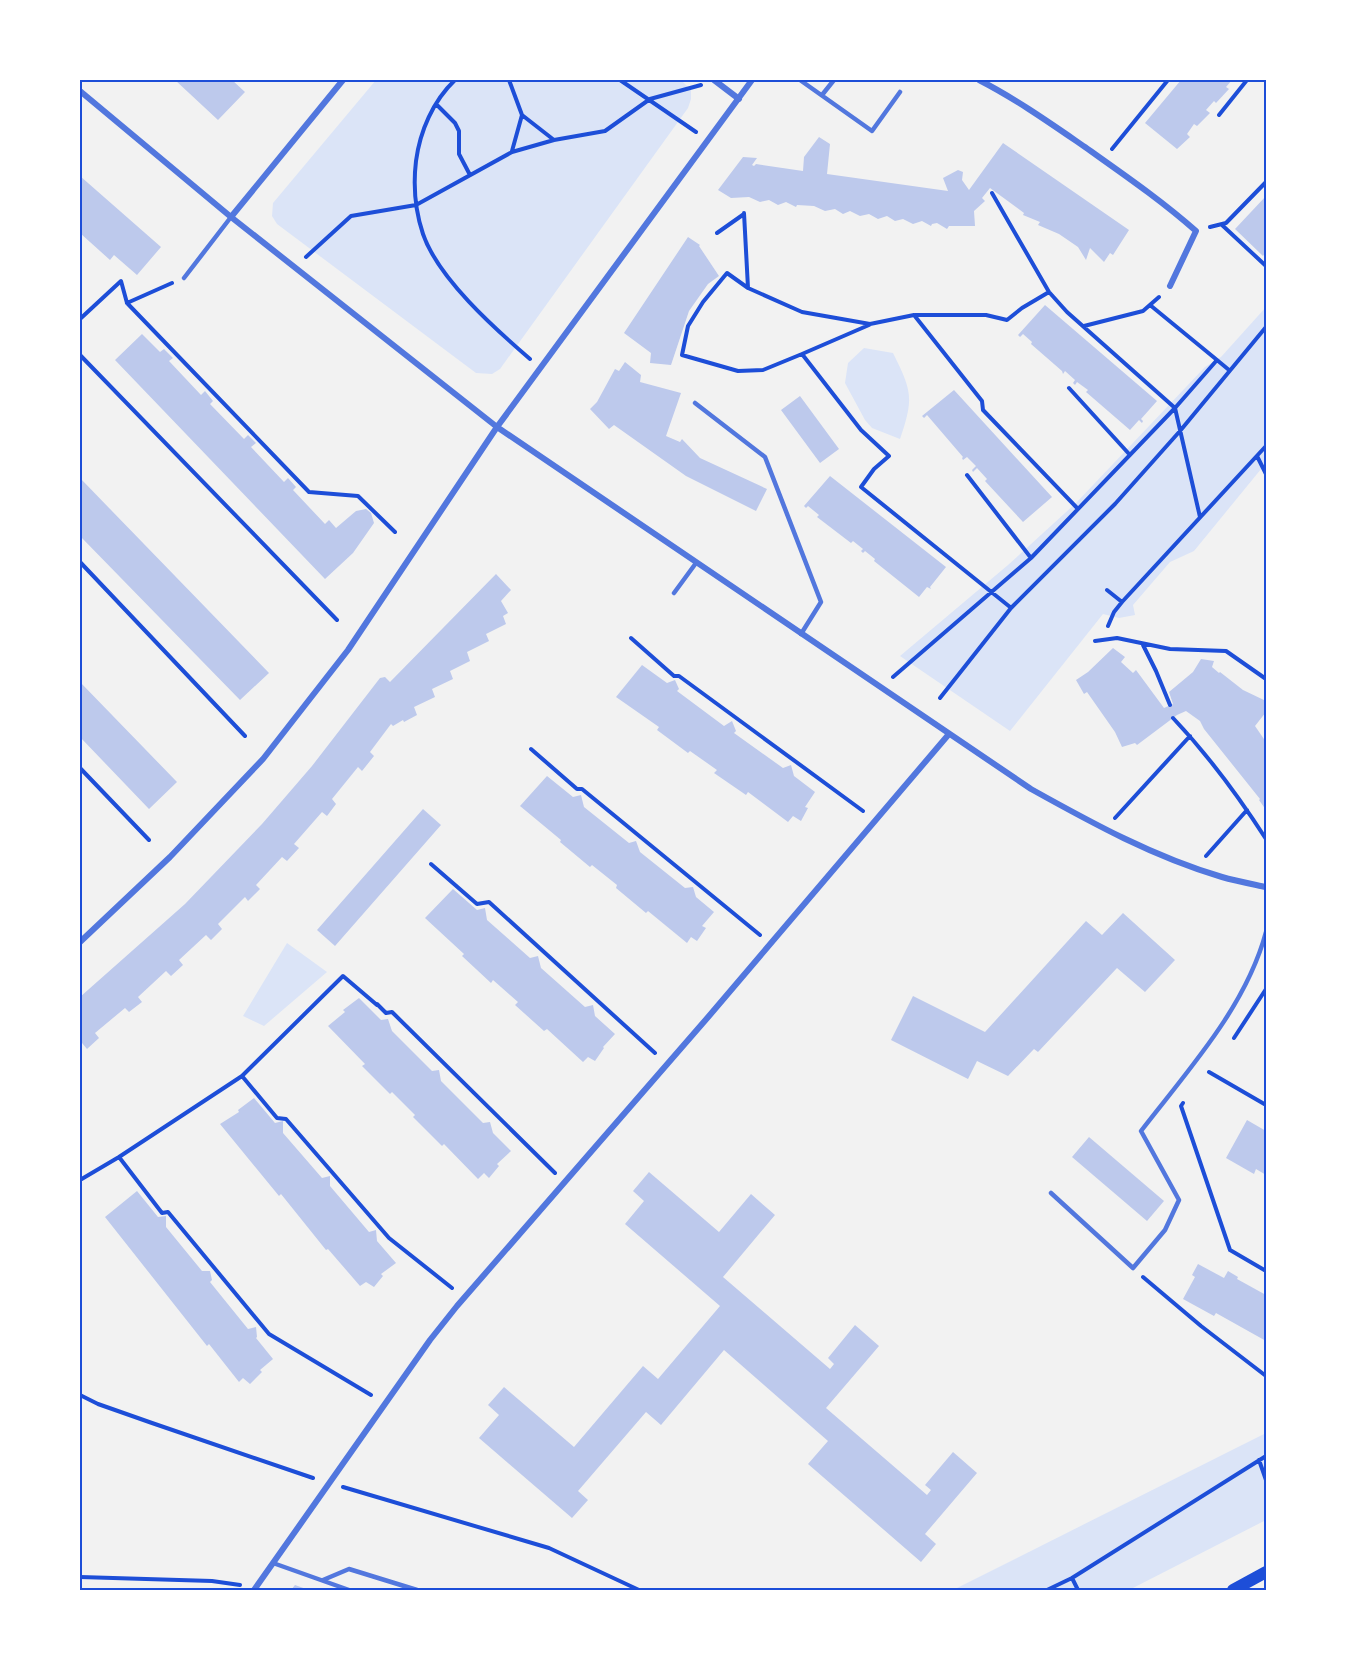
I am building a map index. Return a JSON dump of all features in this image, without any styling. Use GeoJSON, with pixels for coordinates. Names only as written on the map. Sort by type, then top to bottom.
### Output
{"type":"FeatureCollection","features":[{"type":"Feature","properties":{"kind":"main road"},"geometry":{"type":"LineString","coordinates":[[1233,1590],[1266,1572]]}},
{"type":"Feature","properties":{"kind":"street"},"geometry":{"type":"LineString","coordinates":[[231,217],[343,80]]}},
{"type":"Feature","properties":{"kind":"street"},"geometry":{"type":"LineString","coordinates":[[715,80],[738,99]]}},
{"type":"Feature","properties":{"kind":"street"},"geometry":{"type":"LineString","coordinates":[[80,942],[170,857],[263,759],[348,650],[497,427],[752,80]]}},
{"type":"Feature","properties":{"kind":"street"},"geometry":{"type":"LineString","coordinates":[[979,80],[1034,112],[1103,160],[1176,213],[1196,231],[1170,286]]}},
{"type":"Feature","properties":{"kind":"street"},"geometry":{"type":"LineString","coordinates":[[80,91],[231,217],[497,427],[949,734],[1031,789],[1105,830],[1221,877],[1266,887]]}},
{"type":"Feature","properties":{"kind":"street"},"geometry":{"type":"LineString","coordinates":[[255,1589],[430,1340],[464,1297],[949,734]]}},
{"type":"Feature","properties":{"kind":"lane"},"geometry":{"type":"LineString","coordinates":[[801,80],[872,131],[900,92]]}},
{"type":"Feature","properties":{"kind":"lane"},"geometry":{"type":"LineString","coordinates":[[822,95],[834,80]]}},
{"type":"Feature","properties":{"kind":"lane"},"geometry":{"type":"LineString","coordinates":[[184,278],[231,217]]}},
{"type":"Feature","properties":{"kind":"lane"},"geometry":{"type":"LineString","coordinates":[[695,403],[765,457],[821,602],[801,634]]}},
{"type":"Feature","properties":{"kind":"lane"},"geometry":{"type":"LineString","coordinates":[[674,593],[696,563]]}},
{"type":"Feature","properties":{"kind":"lane"},"geometry":{"type":"LineString","coordinates":[[1051,1193],[1133,1268],[1165,1230],[1179,1200],[1141,1131],[1193,1065],[1231,1009],[1259,957],[1266,932]]}},
{"type":"Feature","properties":{"kind":"lane"},"geometry":{"type":"LineString","coordinates":[[273,1563],[349,1590]]}},
{"type":"Feature","properties":{"kind":"lane"},"geometry":{"type":"LineString","coordinates":[[323,1580],[349,1569],[415,1590]]}},
{"type":"Feature","properties":{"kind":"path"},"geometry":{"type":"LineString","coordinates":[[455,80],[444,90],[418,142],[414,186],[423,235],[440,266],[482,314],[540,368]]}},
{"type":"Feature","properties":{"kind":"path"},"geometry":{"type":"LineString","coordinates":[[509,80],[522,115],[554,140]]}},
{"type":"Feature","properties":{"kind":"path"},"geometry":{"type":"LineString","coordinates":[[620,80],[709,141]]}},
{"type":"Feature","properties":{"kind":"path"},"geometry":{"type":"LineString","coordinates":[[293,266],[314,251],[351,216],[416,205],[512,152],[554,140],[605,131],[650,99],[715,80]]}},
{"type":"Feature","properties":{"kind":"path"},"geometry":{"type":"LineString","coordinates":[[1103,160],[1168,80]]}},
{"type":"Feature","properties":{"kind":"path"},"geometry":{"type":"LineString","coordinates":[[1219,115],[1247,80]]}},
{"type":"Feature","properties":{"kind":"path"},"geometry":{"type":"LineString","coordinates":[[436,104],[459,131],[459,154],[470,175]]}},
{"type":"Feature","properties":{"kind":"path"},"geometry":{"type":"LineString","coordinates":[[512,152],[522,115]]}},
{"type":"Feature","properties":{"kind":"path"},"geometry":{"type":"LineString","coordinates":[[1196,231],[1227,223],[1266,182]]}},
{"type":"Feature","properties":{"kind":"path"},"geometry":{"type":"LineString","coordinates":[[992,193],[1049,292],[1175,408],[1200,517]]}},
{"type":"Feature","properties":{"kind":"path"},"geometry":{"type":"LineString","coordinates":[[717,233],[744,213],[748,288]]}},
{"type":"Feature","properties":{"kind":"path"},"geometry":{"type":"LineString","coordinates":[[1221,224],[1266,266]]}},
{"type":"Feature","properties":{"kind":"path"},"geometry":{"type":"LineString","coordinates":[[870,324],[802,312],[748,288],[727,273],[703,302],[688,326],[682,355],[738,371],[763,370],[870,324],[914,315],[986,315],[1007,320],[1049,292]]}},
{"type":"Feature","properties":{"kind":"path"},"geometry":{"type":"LineString","coordinates":[[128,303],[184,278]]}},
{"type":"Feature","properties":{"kind":"path"},"geometry":{"type":"LineString","coordinates":[[80,319],[121,281],[128,303],[309,492],[358,496],[396,532]]}},
{"type":"Feature","properties":{"kind":"path"},"geometry":{"type":"LineString","coordinates":[[1084,326],[1143,311],[1170,286]]}},
{"type":"Feature","properties":{"kind":"path"},"geometry":{"type":"LineString","coordinates":[[1150,305],[1229,370]]}},
{"type":"Feature","properties":{"kind":"path"},"geometry":{"type":"LineString","coordinates":[[914,315],[982,401],[983,410],[1078,508]]}},
{"type":"Feature","properties":{"kind":"path"},"geometry":{"type":"LineString","coordinates":[[940,698],[1011,608],[1115,504],[1266,330]]}},
{"type":"Feature","properties":{"kind":"path"},"geometry":{"type":"LineString","coordinates":[[802,354],[861,430],[889,456],[874,469],[861,487],[1011,608]]}},
{"type":"Feature","properties":{"kind":"path"},"geometry":{"type":"LineString","coordinates":[[80,355],[337,620]]}},
{"type":"Feature","properties":{"kind":"path"},"geometry":{"type":"LineString","coordinates":[[881,688],[1031,558],[1175,408],[1217,360]]}},
{"type":"Feature","properties":{"kind":"path"},"geometry":{"type":"LineString","coordinates":[[1069,388],[1130,455]]}},
{"type":"Feature","properties":{"kind":"path"},"geometry":{"type":"LineString","coordinates":[[1108,626],[1114,612],[1122,602],[1266,446]]}},
{"type":"Feature","properties":{"kind":"path"},"geometry":{"type":"LineString","coordinates":[[1257,455],[1266,474]]}},
{"type":"Feature","properties":{"kind":"path"},"geometry":{"type":"LineString","coordinates":[[967,475],[1031,558]]}},
{"type":"Feature","properties":{"kind":"path"},"geometry":{"type":"LineString","coordinates":[[80,562],[245,736]]}},
{"type":"Feature","properties":{"kind":"path"},"geometry":{"type":"LineString","coordinates":[[1107,590],[1122,602]]}},
{"type":"Feature","properties":{"kind":"path"},"geometry":{"type":"LineString","coordinates":[[631,638],[674,676],[678,676],[876,821]]}},
{"type":"Feature","properties":{"kind":"path"},"geometry":{"type":"LineString","coordinates":[[1095,641],[1118,638],[1170,649],[1226,651],[1266,678]]}},
{"type":"Feature","properties":{"kind":"path"},"geometry":{"type":"LineString","coordinates":[[1143,644],[1170,705]]}},
{"type":"Feature","properties":{"kind":"path"},"geometry":{"type":"LineString","coordinates":[[1173,718],[1190,736],[1247,810],[1266,839]]}},
{"type":"Feature","properties":{"kind":"path"},"geometry":{"type":"LineString","coordinates":[[1105,830],[1190,736]]}},
{"type":"Feature","properties":{"kind":"path"},"geometry":{"type":"LineString","coordinates":[[531,749],[562,777],[577,789],[582,789],[770,943]]}},
{"type":"Feature","properties":{"kind":"path"},"geometry":{"type":"LineString","coordinates":[[80,768],[150,840]]}},
{"type":"Feature","properties":{"kind":"path"},"geometry":{"type":"LineString","coordinates":[[1196,868],[1247,810]]}},
{"type":"Feature","properties":{"kind":"path"},"geometry":{"type":"LineString","coordinates":[[431,864],[477,904],[489,902],[667,1064]]}},
{"type":"Feature","properties":{"kind":"path"},"geometry":{"type":"LineString","coordinates":[[80,1180],[242,1076],[343,976],[386,1013],[392,1012],[563,1182]]}},
{"type":"Feature","properties":{"kind":"path"},"geometry":{"type":"LineString","coordinates":[[1233,1039],[1252,1014],[1266,989]]}},
{"type":"Feature","properties":{"kind":"path"},"geometry":{"type":"LineString","coordinates":[[1202,1081],[1215,1064]]}},
{"type":"Feature","properties":{"kind":"path"},"geometry":{"type":"LineString","coordinates":[[1209,1072],[1266,1105]]}},
{"type":"Feature","properties":{"kind":"path"},"geometry":{"type":"LineString","coordinates":[[242,1076],[277,1118],[286,1119],[389,1238],[464,1297]]}},
{"type":"Feature","properties":{"kind":"path"},"geometry":{"type":"LineString","coordinates":[[1188,1097],[1181,1106],[1230,1250],[1266,1271]]}},
{"type":"Feature","properties":{"kind":"path"},"geometry":{"type":"LineString","coordinates":[[119,1157],[162,1213],[168,1212],[269,1334],[385,1404]]}},
{"type":"Feature","properties":{"kind":"path"},"geometry":{"type":"LineString","coordinates":[[1133,1268],[1201,1326],[1266,1376]]}},
{"type":"Feature","properties":{"kind":"path"},"geometry":{"type":"LineString","coordinates":[[80,1395],[98,1404],[329,1483],[549,1548],[639,1590]]}},
{"type":"Feature","properties":{"kind":"path"},"geometry":{"type":"LineString","coordinates":[[1047,1590],[1072,1578],[1266,1456]]}},
{"type":"Feature","properties":{"kind":"path"},"geometry":{"type":"LineString","coordinates":[[1258,1460],[1266,1480]]}},
{"type":"Feature","properties":{"kind":"path"},"geometry":{"type":"LineString","coordinates":[[80,1577],[212,1581],[255,1589]]}},
{"type":"Feature","properties":{"kind":"path"},"geometry":{"type":"LineString","coordinates":[[1072,1578],[1078,1590]]}},
{"type":"Feature","properties":{"kind":"shaded area"},"geometry":{"type":"Polygon","coordinates":[[[376,80],[681,80],[691,90],[688,108],[500,369],[492,374],[476,373],[277,224],[272,216],[273,203],[376,80]]]}},
{"type":"Feature","properties":{"kind":"shaded area"},"geometry":{"type":"Polygon","coordinates":[[[1266,307],[1266,463],[1194,551],[1170,562],[1133,605],[1135,615],[1119,618],[1103,614],[1010,731],[900,656],[1008,565],[1076,503],[1205,367],[1221,357],[1266,307]]]}},
{"type":"Feature","properties":{"kind":"shaded area"},"geometry":{"type":"Polygon","coordinates":[[[864,348],[893,353],[904,377],[909,404],[900,439],[872,428],[865,420],[845,383],[848,363],[864,348]]]}},
{"type":"Feature","properties":{"kind":"shaded area"},"geometry":{"type":"Polygon","coordinates":[[[287,943],[327,972],[264,1026],[243,1016],[287,943]]]}},
{"type":"Feature","properties":{"kind":"shaded area"},"geometry":{"type":"Polygon","coordinates":[[[1266,1433],[1266,1520],[1129,1590],[953,1590],[1266,1433]]]}},
{"type":"Feature","properties":{"kind":"building"},"geometry":{"type":"Polygon","coordinates":[[[175,80],[232,80],[245,92],[218,120],[175,80]]]}},
{"type":"Feature","properties":{"kind":"building"},"geometry":{"type":"Polygon","coordinates":[[[1181,80],[1232,80],[1226,87],[1229,89],[1206,110],[1210,113],[1197,126],[1194,124],[1187,134],[1190,137],[1177,149],[1145,123],[1181,80]]]}},
{"type":"Feature","properties":{"kind":"building"},"geometry":{"type":"Polygon","coordinates":[[[819,137],[830,144],[827,174],[948,191],[943,178],[958,170],[963,172],[962,180],[969,190],[1003,143],[1129,230],[1113,255],[1110,253],[1104,262],[1090,248],[1086,260],[1078,247],[1059,234],[1038,225],[1040,222],[1023,215],[1024,213],[990,188],[982,198],[985,201],[974,211],[975,226],[949,226],[947,229],[937,223],[931,226],[922,221],[913,224],[903,219],[895,221],[887,216],[878,219],[869,214],[860,216],[850,211],[843,214],[835,209],[825,211],[814,206],[797,205],[796,207],[786,202],[778,205],[769,200],[760,202],[749,197],[731,198],[718,190],[743,157],[757,158],[752,165],[754,166],[756,164],[803,171],[804,157],[819,137]]]}},
{"type":"Feature","properties":{"kind":"building"},"geometry":{"type":"Polygon","coordinates":[[[80,176],[161,247],[137,275],[114,255],[110,260],[80,233],[80,176]]]}},
{"type":"Feature","properties":{"kind":"building"},"geometry":{"type":"Polygon","coordinates":[[[1266,196],[1266,252],[1263,256],[1235,229],[1266,196]]]}},
{"type":"Feature","properties":{"kind":"building"},"geometry":{"type":"Polygon","coordinates":[[[688,237],[700,245],[719,276],[708,284],[689,311],[671,365],[650,363],[651,353],[624,333],[688,237]]]}},
{"type":"Feature","properties":{"kind":"building"},"geometry":{"type":"Polygon","coordinates":[[[1045,305],[1157,401],[1141,419],[1142,423],[1139,420],[1130,430],[1086,392],[1088,390],[1077,382],[1075,385],[1073,383],[1075,380],[1065,371],[1063,374],[1023,334],[1020,337],[1018,335],[1045,305]]]}},
{"type":"Feature","properties":{"kind":"building"},"geometry":{"type":"Polygon","coordinates":[[[142,334],[160,352],[164,349],[173,358],[169,361],[201,395],[205,391],[213,401],[210,404],[244,439],[248,435],[256,443],[251,447],[284,482],[288,478],[296,487],[293,490],[325,524],[329,520],[336,528],[356,511],[366,509],[371,513],[374,523],[353,553],[325,579],[115,360],[142,334]]]}},
{"type":"Feature","properties":{"kind":"building"},"geometry":{"type":"Polygon","coordinates":[[[625,362],[641,375],[640,382],[681,393],[666,436],[680,442],[682,439],[700,458],[767,489],[756,511],[686,476],[614,425],[609,429],[590,409],[597,402],[615,369],[619,371],[625,362]]]}},
{"type":"Feature","properties":{"kind":"building"},"geometry":{"type":"Polygon","coordinates":[[[954,390],[1052,497],[1023,522],[985,481],[987,479],[977,468],[973,472],[976,466],[967,457],[963,460],[963,457],[927,415],[924,418],[922,416],[954,390]]]}},
{"type":"Feature","properties":{"kind":"building"},"geometry":{"type":"Polygon","coordinates":[[[800,396],[839,449],[820,463],[781,410],[800,396]]]}},
{"type":"Feature","properties":{"kind":"building"},"geometry":{"type":"Polygon","coordinates":[[[830,476],[946,567],[930,587],[931,589],[927,587],[919,597],[865,551],[863,553],[861,551],[863,549],[853,541],[851,543],[817,517],[819,515],[808,506],[806,508],[804,506],[830,476]]]}},
{"type":"Feature","properties":{"kind":"building"},"geometry":{"type":"Polygon","coordinates":[[[80,478],[269,673],[240,700],[80,536],[80,478]]]}},
{"type":"Feature","properties":{"kind":"building"},"geometry":{"type":"Polygon","coordinates":[[[496,574],[511,590],[501,601],[508,613],[503,616],[506,624],[486,634],[489,641],[467,652],[470,661],[450,671],[453,679],[432,689],[435,697],[414,707],[417,715],[393,726],[391,724],[370,752],[374,756],[362,771],[358,767],[332,799],[336,804],[327,816],[322,812],[294,844],[299,848],[287,861],[282,857],[256,885],[260,889],[248,901],[245,897],[218,924],[222,929],[211,940],[206,935],[179,960],[183,965],[171,976],[166,971],[138,997],[142,1002],[129,1012],[125,1008],[95,1033],[99,1038],[87,1049],[82,1043],[80,1046],[80,997],[185,904],[262,824],[312,766],[380,678],[385,677],[390,682],[496,574]]]}},
{"type":"Feature","properties":{"kind":"building"},"geometry":{"type":"Polygon","coordinates":[[[1113,648],[1125,657],[1121,662],[1133,673],[1136,670],[1164,708],[1173,704],[1169,692],[1193,672],[1201,659],[1214,661],[1212,667],[1219,673],[1243,690],[1266,701],[1266,712],[1255,726],[1266,742],[1266,810],[1200,721],[1186,711],[1177,715],[1137,745],[1135,743],[1122,747],[1115,732],[1087,692],[1084,694],[1076,680],[1113,648]]]}},
{"type":"Feature","properties":{"kind":"building"},"geometry":{"type":"Polygon","coordinates":[[[642,665],[667,683],[675,680],[679,689],[677,691],[724,726],[732,721],[736,731],[734,733],[783,768],[791,765],[794,776],[815,792],[805,807],[808,808],[801,821],[793,816],[788,822],[748,792],[746,795],[714,773],[717,770],[690,751],[688,753],[657,730],[659,727],[616,697],[642,665]]]}},
{"type":"Feature","properties":{"kind":"building"},"geometry":{"type":"Polygon","coordinates":[[[80,682],[177,782],[149,809],[80,737],[80,682]]]}},
{"type":"Feature","properties":{"kind":"building"},"geometry":{"type":"Polygon","coordinates":[[[547,776],[573,797],[581,795],[584,807],[629,843],[636,841],[640,852],[685,888],[693,887],[696,897],[714,912],[702,926],[706,928],[697,941],[691,937],[687,943],[648,911],[646,913],[616,888],[617,885],[592,865],[590,867],[520,806],[547,776]]]}},
{"type":"Feature","properties":{"kind":"building"},"geometry":{"type":"Polygon","coordinates":[[[423,809],[441,825],[335,946],[317,930],[423,809]]]}},
{"type":"Feature","properties":{"kind":"building"},"geometry":{"type":"Polygon","coordinates":[[[453,889],[477,910],[485,908],[487,920],[530,958],[538,956],[541,968],[585,1007],[593,1005],[595,1016],[615,1034],[603,1047],[595,1061],[588,1057],[583,1062],[547,1029],[544,1031],[515,1005],[518,1002],[493,980],[491,983],[425,918],[453,889]]]}},
{"type":"Feature","properties":{"kind":"building"},"geometry":{"type":"Polygon","coordinates":[[[1123,913],[1175,960],[1145,992],[1117,968],[1038,1052],[1034,1049],[1008,1076],[977,1061],[968,1079],[891,1040],[913,996],[985,1032],[1086,921],[1102,935],[1123,913]]]}},
{"type":"Feature","properties":{"kind":"building"},"geometry":{"type":"Polygon","coordinates":[[[359,998],[381,1020],[388,1019],[392,1031],[432,1071],[439,1070],[441,1081],[483,1123],[490,1122],[493,1133],[511,1151],[497,1164],[499,1166],[489,1178],[484,1173],[478,1179],[444,1144],[442,1146],[392,1092],[390,1094],[362,1066],[365,1064],[328,1026],[345,1012],[343,1010],[359,998]]]}},
{"type":"Feature","properties":{"kind":"building"},"geometry":{"type":"Polygon","coordinates":[[[254,1098],[275,1123],[283,1121],[283,1133],[322,1178],[330,1176],[330,1186],[369,1232],[376,1230],[377,1241],[396,1263],[381,1274],[383,1276],[374,1287],[366,1282],[360,1286],[328,1249],[326,1250],[281,1194],[279,1196],[220,1124],[239,1112],[238,1110],[254,1098]]]}},
{"type":"Feature","properties":{"kind":"building"},"geometry":{"type":"Polygon","coordinates":[[[1247,1120],[1266,1131],[1266,1175],[1256,1169],[1254,1174],[1226,1158],[1247,1120]]]}},
{"type":"Feature","properties":{"kind":"building"},"geometry":{"type":"Polygon","coordinates":[[[1089,1137],[1164,1201],[1147,1221],[1072,1157],[1089,1137]]]}},
{"type":"Feature","properties":{"kind":"building"},"geometry":{"type":"Polygon","coordinates":[[[649,1172],[719,1232],[751,1194],[775,1215],[723,1277],[830,1369],[834,1364],[828,1358],[855,1325],[879,1346],[826,1408],[927,1495],[931,1490],[925,1485],[953,1452],[977,1473],[925,1534],[936,1544],[921,1562],[808,1464],[828,1441],[724,1350],[661,1425],[646,1412],[578,1491],[588,1500],[572,1518],[479,1438],[499,1415],[488,1405],[504,1387],[574,1447],[643,1366],[658,1379],[720,1306],[625,1224],[644,1201],[633,1191],[649,1172]]]}},
{"type":"Feature","properties":{"kind":"building"},"geometry":{"type":"Polygon","coordinates":[[[137,1191],[158,1217],[166,1216],[166,1227],[202,1271],[210,1271],[212,1280],[210,1282],[248,1329],[256,1327],[256,1338],[273,1359],[260,1370],[262,1372],[250,1384],[243,1378],[239,1382],[209,1344],[207,1346],[105,1217],[137,1191]]]}},
{"type":"Feature","properties":{"kind":"building"},"geometry":{"type":"Polygon","coordinates":[[[1198,1264],[1224,1278],[1228,1271],[1238,1277],[1237,1279],[1266,1295],[1266,1341],[1216,1313],[1214,1316],[1183,1299],[1195,1277],[1192,1275],[1198,1264]]]}},
{"type":"Feature","properties":{"kind":"building"},"geometry":{"type":"Polygon","coordinates":[[[295,1585],[309,1590],[291,1590],[295,1585]]]}}]}
